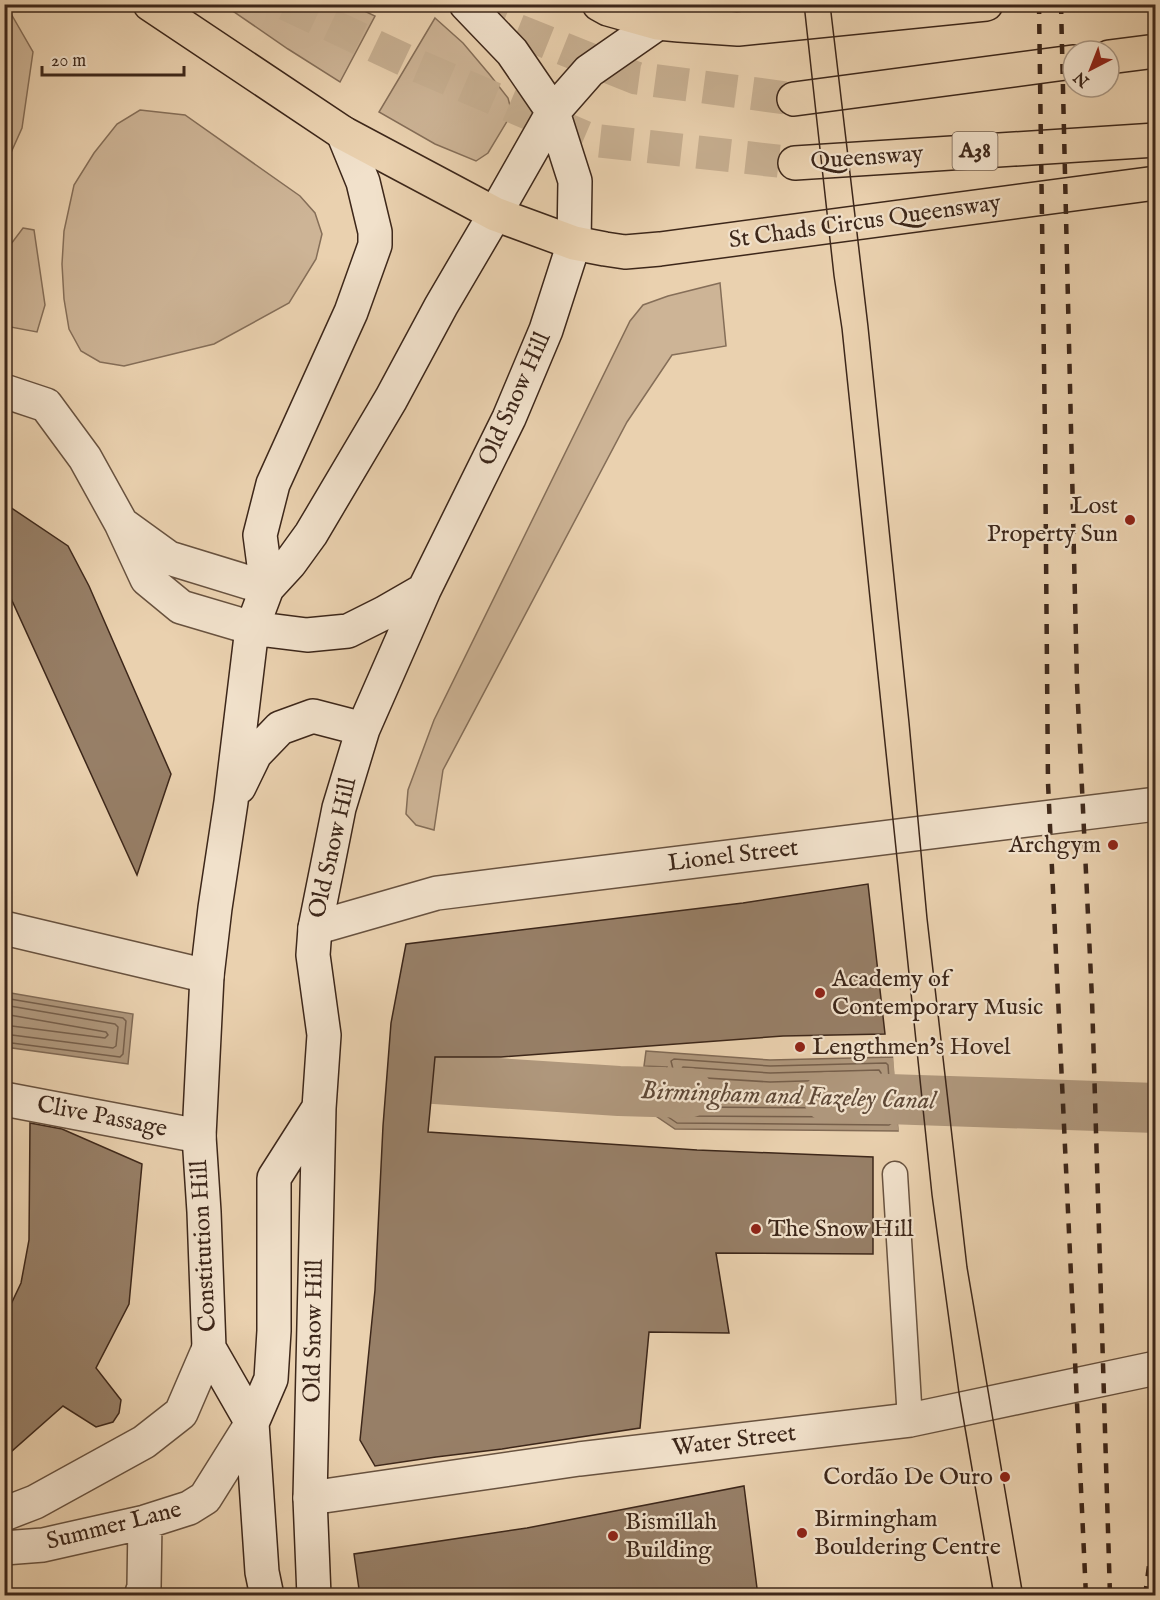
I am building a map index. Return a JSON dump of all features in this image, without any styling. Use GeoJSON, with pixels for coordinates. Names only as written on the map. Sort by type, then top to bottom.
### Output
{"type":"FeatureCollection","features":[{"type":"Feature","properties":{"kind":"highway","name":"St Chads Circus Queensway"},"geometry":{"type":"LineString","coordinates":[[150,4],[343,133],[495,214],[574,243],[605,249],[625,252],[660,249],[1155,183]]}},
{"type":"Feature","properties":{"kind":"highway"},"geometry":{"type":"LineString","coordinates":[[599,4],[608,9],[679,18],[738,29],[986,4]]}},
{"type":"Feature","properties":{"kind":"highway"},"geometry":{"type":"LineString","coordinates":[[1121,55],[1155,51]]}},
{"type":"Feature","properties":{"kind":"highway"},"geometry":{"type":"LineString","coordinates":[[794,99],[1061,64]]}},
{"type":"Feature","properties":{"kind":"highway","name":"Queensway"},"geometry":{"type":"LineString","coordinates":[[795,163],[1155,140]]}},
{"type":"Feature","properties":{"kind":"main road"},"geometry":{"type":"LineString","coordinates":[[466,4],[512,52],[553,112],[575,181],[574,243]]}},
{"type":"Feature","properties":{"kind":"main road"},"geometry":{"type":"LineString","coordinates":[[4,928],[207,976],[252,628],[267,588],[290,563],[311,534],[391,399],[441,306],[553,112],[589,71],[679,18]]}},
{"type":"Feature","properties":{"kind":"main road"},"geometry":{"type":"LineString","coordinates":[[267,588],[260,535],[273,484],[351,312],[375,244],[375,232],[363,182],[343,133]]}},
{"type":"Feature","properties":{"kind":"main road","name":"Old Snow Hill"},"geometry":{"type":"LineString","coordinates":[[310,1498],[319,1108],[324,1035],[313,955],[315,928],[339,808],[363,729],[424,590],[509,418],[546,330],[574,243]]}},
{"type":"Feature","properties":{"kind":"main road"},"geometry":{"type":"LineString","coordinates":[[4,391],[46,405],[85,458],[121,523],[147,579],[181,607],[252,628],[307,635],[348,630],[424,590]]}},
{"type":"Feature","properties":{"kind":"main road"},"geometry":{"type":"LineString","coordinates":[[121,523],[169,558],[267,588]]}},
{"type":"Feature","properties":{"kind":"main road"},"geometry":{"type":"LineString","coordinates":[[231,802],[255,754],[280,728],[313,716],[363,729]]}},
{"type":"Feature","properties":{"kind":"main road","name":"Lionel Street"},"geometry":{"type":"LineString","coordinates":[[315,928],[437,893],[1155,804]]}},
{"type":"Feature","properties":{"kind":"main road","name":"Constitution Hill"},"geometry":{"type":"LineString","coordinates":[[207,976],[199,1136],[209,1348],[252,1423],[262,1572],[267,1596]]}},
{"type":"Feature","properties":{"kind":"main road","name":"Clive Passage"},"geometry":{"type":"LineString","coordinates":[[4,1099],[199,1136]]}},
{"type":"Feature","properties":{"kind":"main road","name":"Constitution Hill"},"geometry":{"type":"LineString","coordinates":[[252,1423],[271,1379],[274,1331],[274,1178],[319,1108]]}},
{"type":"Feature","properties":{"kind":"main road","name":"Summer Lane"},"geometry":{"type":"LineString","coordinates":[[4,1514],[35,1502],[144,1442],[181,1413],[209,1348]]}},
{"type":"Feature","properties":{"kind":"main road","name":"Water Street"},"geometry":{"type":"LineString","coordinates":[[310,1498],[579,1459],[910,1420],[1155,1368]]}},
{"type":"Feature","properties":{"kind":"main road","name":"Summer Lane"},"geometry":{"type":"LineString","coordinates":[[4,1548],[43,1545],[179,1512],[205,1498],[252,1423]]}},
{"type":"Feature","properties":{"kind":"main road"},"geometry":{"type":"LineString","coordinates":[[310,1498],[314,1596]]}},
{"type":"Feature","properties":{"kind":"main road"},"geometry":{"type":"LineString","coordinates":[[141,1596],[144,1587],[145,1522]]}},
{"type":"Feature","properties":{"kind":"lane"},"geometry":{"type":"LineString","coordinates":[[894,1174],[910,1420]]}},
{"type":"Feature","properties":{"kind":"shaded area"},"geometry":{"type":"Polygon","coordinates":[[[4,5],[33,52],[22,128],[5,166],[4,5]]]}},
{"type":"Feature","properties":{"kind":"shaded area"},"geometry":{"type":"Polygon","coordinates":[[[224,5],[249,7],[250,5],[352,5],[375,16],[340,82],[224,5]]]}},
{"type":"Feature","properties":{"kind":"shaded area"},"geometry":{"type":"Polygon","coordinates":[[[435,18],[463,43],[508,98],[512,113],[488,153],[476,161],[435,144],[379,112],[435,18]]]}},
{"type":"Feature","properties":{"kind":"shaded area"},"geometry":{"type":"Polygon","coordinates":[[[140,110],[185,115],[300,196],[315,213],[322,234],[316,259],[289,303],[214,344],[124,366],[100,362],[81,351],[69,329],[62,264],[64,231],[74,185],[94,153],[117,124],[140,110]]]}},
{"type":"Feature","properties":{"kind":"shaded area"},"geometry":{"type":"Polygon","coordinates":[[[23,228],[34,230],[45,305],[37,332],[5,326],[5,252],[23,228]]]}},
{"type":"Feature","properties":{"kind":"shaded area"},"geometry":{"type":"Polygon","coordinates":[[[720,283],[726,346],[672,355],[627,422],[443,770],[434,830],[416,825],[406,814],[408,790],[434,720],[630,321],[643,305],[720,283]]]}},
{"type":"Feature","properties":{"kind":"water"},"geometry":{"type":"Polygon","coordinates":[[[5,992],[133,1014],[128,1064],[5,1047],[5,992]]]}},
{"type":"Feature","properties":{"kind":"water"},"geometry":{"type":"Polygon","coordinates":[[[646,1051],[770,1060],[894,1057],[899,1131],[675,1129],[619,1091],[664,1076],[667,1067],[644,1066],[646,1051]]]}},
{"type":"Feature","properties":{"kind":"pier"},"geometry":{"type":"Polygon","coordinates":[[[893,1054],[897,1056],[902,1131],[899,1134],[893,1054]]]}},
{"type":"Feature","properties":{"kind":"building"},"geometry":{"type":"Polygon","coordinates":[[[4,503],[68,546],[89,586],[171,774],[137,875],[4,583],[4,503]]]}},
{"type":"Feature","properties":{"kind":"building"},"geometry":{"type":"Polygon","coordinates":[[[868,884],[885,1034],[783,1036],[501,1057],[435,1057],[428,1132],[697,1150],[873,1157],[873,1254],[716,1253],[729,1333],[649,1332],[640,1428],[375,1466],[360,1440],[375,1290],[383,1126],[391,1023],[406,944],[743,903],[868,884]]]}},
{"type":"Feature","properties":{"kind":"building"},"geometry":{"type":"Polygon","coordinates":[[[30,1123],[62,1129],[142,1164],[129,1304],[96,1368],[121,1400],[119,1413],[113,1422],[96,1427],[63,1406],[4,1458],[4,1319],[21,1283],[29,1240],[30,1123]]]}},
{"type":"Feature","properties":{"kind":"building","name":"Bismillah Building"},"geometry":{"type":"Polygon","coordinates":[[[744,1486],[758,1596],[360,1596],[354,1554],[527,1528],[744,1486]]]}},
{"type":"Feature","properties":{"kind":"waterway","name":"Birmingham and Fazeley Canal"},"geometry":{"type":"LineString","coordinates":[[420,1078],[619,1091],[688,1093]]}},
{"type":"Feature","properties":{"kind":"waterway","name":"Birmingham and Fazeley Canal"},"geometry":{"type":"LineString","coordinates":[[828,1097],[1156,1108]]}},
{"type":"Feature","properties":{"kind":"tunnel"},"geometry":{"type":"LineString","coordinates":[[286,4],[411,63],[591,140],[795,163]]}},
{"type":"Feature","properties":{"kind":"tunnel"},"geometry":{"type":"LineString","coordinates":[[472,12],[636,78],[794,99]]}},
{"type":"Feature","properties":{"kind":"tram line"},"geometry":{"type":"LineString","coordinates":[[804,4],[842,329],[932,1195],[959,1393],[994,1596]]}},
{"type":"Feature","properties":{"kind":"tram line"},"geometry":{"type":"LineString","coordinates":[[830,4],[868,326],[927,918],[967,1267],[1023,1596]]}},
{"type":"Feature","properties":{"kind":"railway"},"geometry":{"type":"LineString","coordinates":[[1039,4],[1048,783],[1086,1596]]}},
{"type":"Feature","properties":{"kind":"railway"},"geometry":{"type":"LineString","coordinates":[[1061,4],[1077,683],[1092,999],[1110,1596]]}},
{"type":"Feature","properties":{"kind":"railway"},"geometry":{"type":"LineString","coordinates":[[1145,1596],[1156,1512]]}},
{"type":"Feature","properties":{"kind":"place","name":"Lost Property Sun"},"geometry":{"type":"Point","coordinates":[1130,520]}},
{"type":"Feature","properties":{"kind":"place","name":"Archgym"},"geometry":{"type":"Point","coordinates":[1113,845]}},
{"type":"Feature","properties":{"kind":"place","name":"Academy of Contemporary Music"},"geometry":{"type":"Point","coordinates":[820,993]}},
{"type":"Feature","properties":{"kind":"place","name":"Lengthmen's Hovel"},"geometry":{"type":"Point","coordinates":[800,1047]}},
{"type":"Feature","properties":{"kind":"place","name":"The Snow Hill"},"geometry":{"type":"Point","coordinates":[756,1229]}},
{"type":"Feature","properties":{"kind":"place","name":"Cordão De Ouro"},"geometry":{"type":"Point","coordinates":[1005,1477]}},
{"type":"Feature","properties":{"kind":"place","name":"Birmingham Bouldering Centre"},"geometry":{"type":"Point","coordinates":[802,1533]}},
{"type":"Feature","properties":{"kind":"place","name":"Bismillah Building"},"geometry":{"type":"Point","coordinates":[613,1536]}}]}
